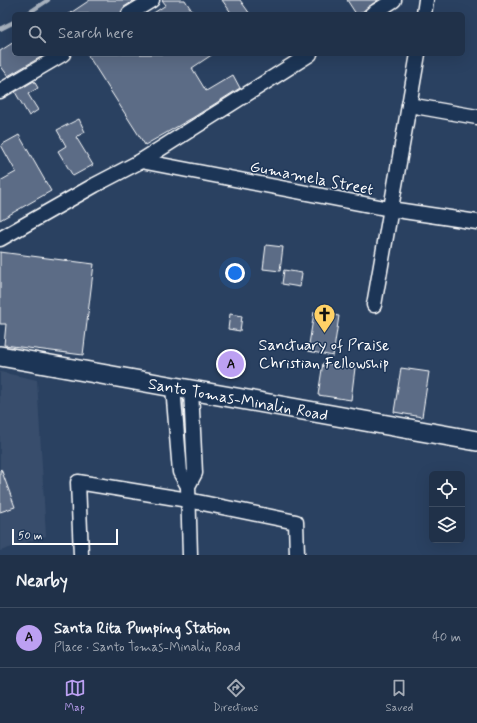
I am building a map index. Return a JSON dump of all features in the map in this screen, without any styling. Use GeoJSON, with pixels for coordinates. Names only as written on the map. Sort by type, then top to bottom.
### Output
{"type":"FeatureCollection","features":[{"type":"Feature","properties":{"kind":"main road","name":"Santo Tomas-Minalin Road"},"geometry":{"type":"LineString","coordinates":[[0,356],[477,441]]}},
{"type":"Feature","properties":{"kind":"street"},"geometry":{"type":"LineString","coordinates":[[132,12],[152,0]]}},
{"type":"Feature","properties":{"kind":"street"},"geometry":{"type":"LineString","coordinates":[[375,12],[394,0]]}},
{"type":"Feature","properties":{"kind":"street"},"geometry":{"type":"LineString","coordinates":[[424,12],[426,0]]}},
{"type":"Feature","properties":{"kind":"street"},"geometry":{"type":"LineString","coordinates":[[0,91],[60,56]]}},
{"type":"Feature","properties":{"kind":"street"},"geometry":{"type":"LineString","coordinates":[[0,239],[95,185],[141,161],[307,56]]}},
{"type":"Feature","properties":{"kind":"street"},"geometry":{"type":"LineString","coordinates":[[374,305],[418,56]]}},
{"type":"Feature","properties":{"kind":"street"},"geometry":{"type":"LineString","coordinates":[[409,105],[477,117]]}},
{"type":"Feature","properties":{"kind":"street","name":"Gumamela Street"},"geometry":{"type":"LineString","coordinates":[[141,161],[390,209],[477,222]]}},
{"type":"Feature","properties":{"kind":"street"},"geometry":{"type":"LineString","coordinates":[[182,388],[180,472],[188,486],[190,555]]}},
{"type":"Feature","properties":{"kind":"street"},"geometry":{"type":"LineString","coordinates":[[81,555],[78,482],[188,500],[296,522],[297,555]]}},
{"type":"Feature","properties":{"kind":"shaded area"},"geometry":{"type":"Polygon","coordinates":[[[0,372],[37,380],[46,536],[0,551],[0,372]]]}},
{"type":"Feature","properties":{"kind":"building"},"geometry":{"type":"Polygon","coordinates":[[[90,0],[135,0],[124,7],[122,12],[72,12],[90,0]]]}},
{"type":"Feature","properties":{"kind":"building"},"geometry":{"type":"Polygon","coordinates":[[[162,0],[185,0],[193,12],[155,12],[166,5],[162,0]]]}},
{"type":"Feature","properties":{"kind":"building"},"geometry":{"type":"Polygon","coordinates":[[[222,0],[240,0],[249,12],[231,12],[222,0]]]}},
{"type":"Feature","properties":{"kind":"building"},"geometry":{"type":"Polygon","coordinates":[[[347,0],[378,0],[362,12],[355,12],[347,0]]]}},
{"type":"Feature","properties":{"kind":"building"},"geometry":{"type":"Polygon","coordinates":[[[12,43],[12,56],[43,56],[8,76],[0,65],[0,51],[12,43]]]}},
{"type":"Feature","properties":{"kind":"building"},"geometry":{"type":"Polygon","coordinates":[[[88,56],[210,56],[192,68],[206,91],[233,75],[240,88],[194,117],[145,145],[88,56]]]}},
{"type":"Feature","properties":{"kind":"building"},"geometry":{"type":"Polygon","coordinates":[[[34,81],[38,88],[28,94],[38,110],[29,116],[15,92],[34,81]]]}},
{"type":"Feature","properties":{"kind":"building"},"geometry":{"type":"Polygon","coordinates":[[[79,119],[85,132],[76,137],[93,165],[73,176],[58,151],[66,146],[57,130],[79,119]]]}},
{"type":"Feature","properties":{"kind":"building"},"geometry":{"type":"Polygon","coordinates":[[[19,135],[51,191],[0,220],[0,181],[16,172],[1,145],[19,135]]]}},
{"type":"Feature","properties":{"kind":"building"},"geometry":{"type":"Polygon","coordinates":[[[266,245],[283,247],[280,271],[263,269],[266,245]]]}},
{"type":"Feature","properties":{"kind":"building"},"geometry":{"type":"Polygon","coordinates":[[[0,252],[94,264],[83,355],[4,345],[6,324],[0,324],[0,252]]]}},
{"type":"Feature","properties":{"kind":"building"},"geometry":{"type":"Polygon","coordinates":[[[284,270],[302,273],[300,287],[282,284],[284,270]]]}},
{"type":"Feature","properties":{"kind":"building","name":"Sanctuary of Praise Christian Fellowship"},"geometry":{"type":"Polygon","coordinates":[[[314,312],[339,316],[333,356],[308,351],[314,312]]]}},
{"type":"Feature","properties":{"kind":"building"},"geometry":{"type":"Polygon","coordinates":[[[230,314],[242,316],[240,331],[228,329],[230,314]]]}},
{"type":"Feature","properties":{"kind":"building"},"geometry":{"type":"Polygon","coordinates":[[[226,354],[238,356],[235,373],[224,371],[226,354]]]}},
{"type":"Feature","properties":{"kind":"building"},"geometry":{"type":"Polygon","coordinates":[[[323,363],[355,368],[351,400],[318,395],[323,363]]]}},
{"type":"Feature","properties":{"kind":"building"},"geometry":{"type":"Polygon","coordinates":[[[401,368],[429,372],[422,417],[394,412],[401,368]]]}},
{"type":"Feature","properties":{"kind":"building"},"geometry":{"type":"Polygon","coordinates":[[[1,469],[15,507],[0,512],[0,470],[1,469]]]}},
{"type":"Feature","properties":{"kind":"waterway"},"geometry":{"type":"LineString","coordinates":[[30,12],[48,0]]}},
{"type":"Feature","properties":{"kind":"waterway"},"geometry":{"type":"LineString","coordinates":[[0,29],[12,23]]}},
{"type":"Feature","properties":{"kind":"place","name":"Sanctuary of Praise Christian Fellowship"},"geometry":{"type":"Point","coordinates":[324,334]}},
{"type":"Feature","properties":{"kind":"place","name":"Santa Rita Pumping Station"},"geometry":{"type":"Point","coordinates":[231,364]}}]}
